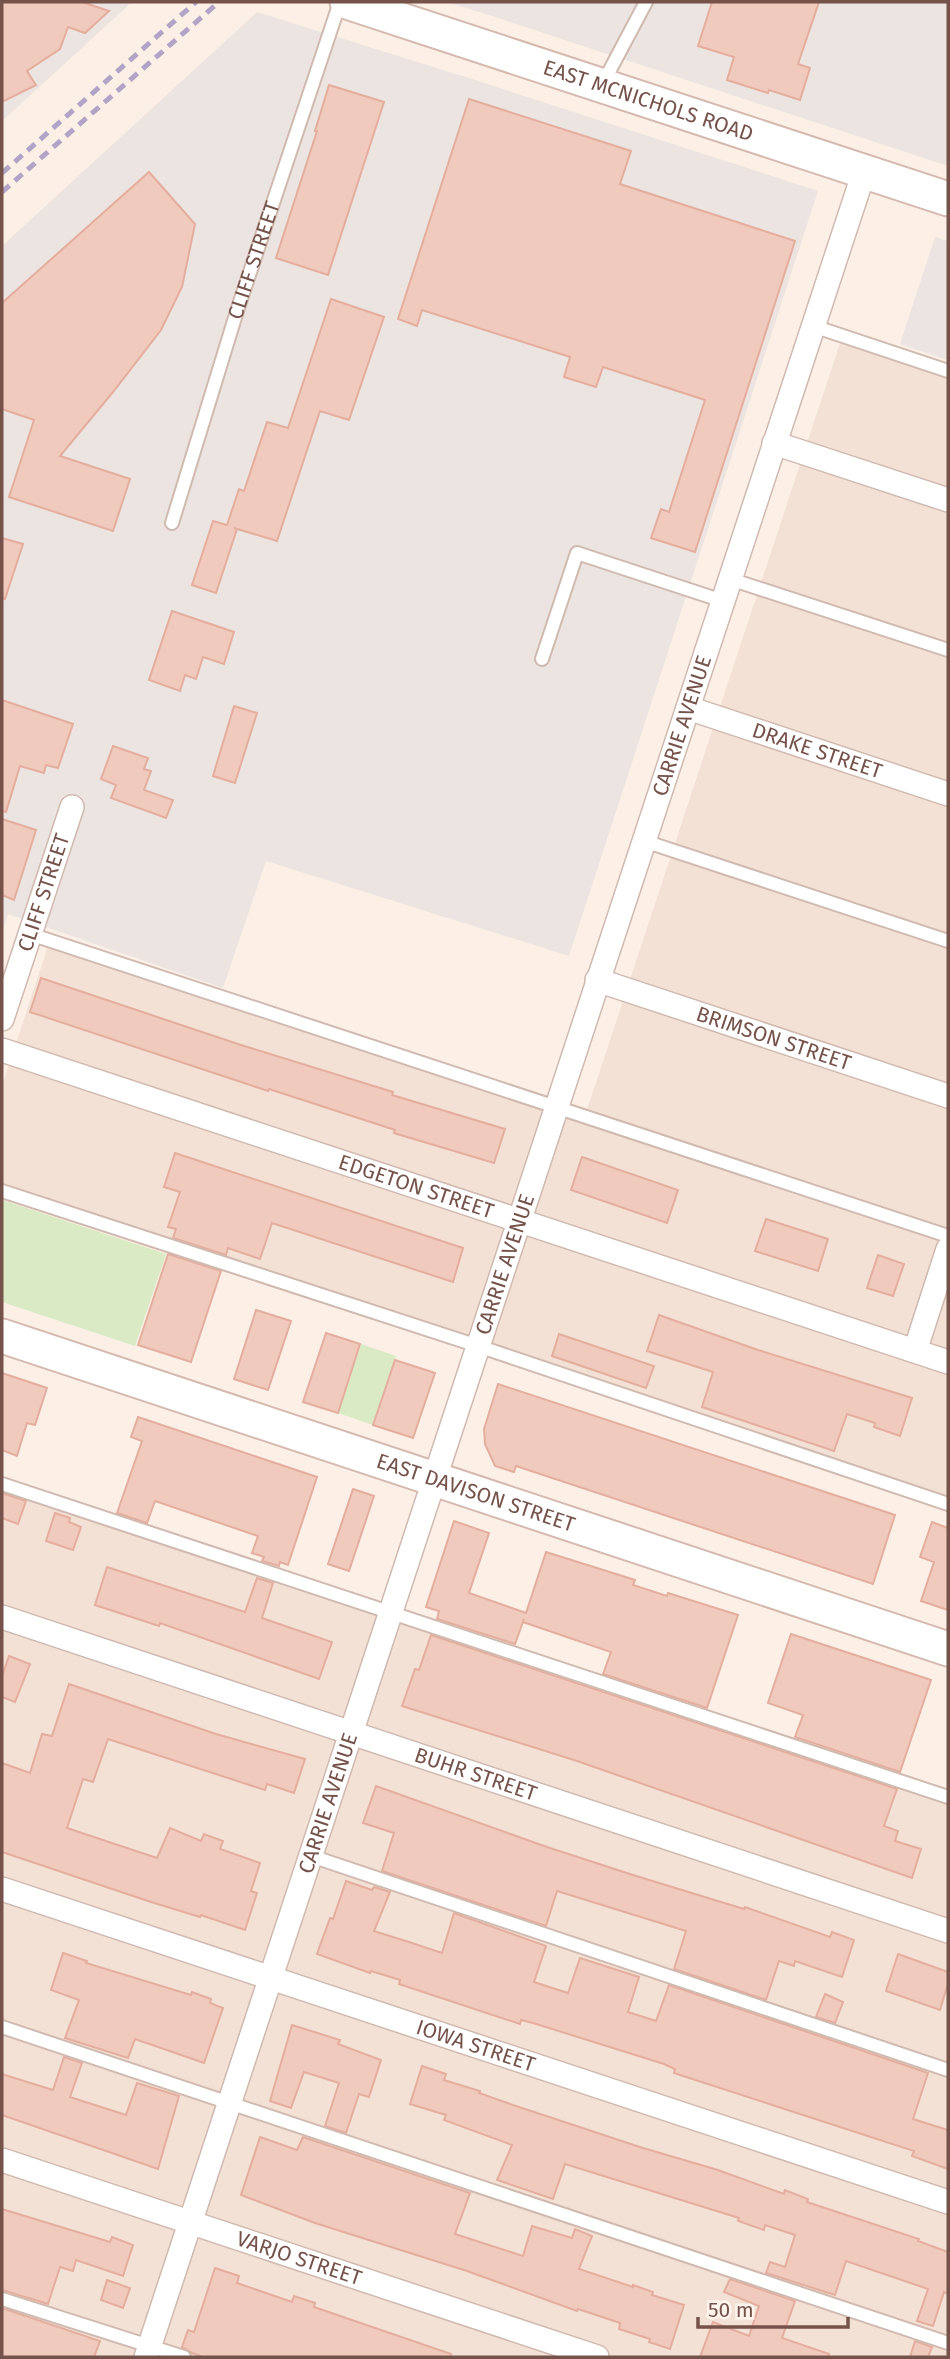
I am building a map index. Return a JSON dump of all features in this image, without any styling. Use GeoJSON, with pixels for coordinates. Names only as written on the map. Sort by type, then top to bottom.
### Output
{"type":"FeatureCollection","features":[{"type":"Feature","properties":{"kind":"main road","name":"EAST MCNICHOLS ROAD"},"geometry":{"type":"LineString","coordinates":[[347,2],[948,198]]}},
{"type":"Feature","properties":{"kind":"main road","name":"EAST DAVISON STREET"},"geometry":{"type":"LineString","coordinates":[[2,1336],[948,1649]]}},
{"type":"Feature","properties":{"kind":"street","name":"CARRIE AVENUE"},"geometry":{"type":"LineString","coordinates":[[148,2352],[864,172]]}},
{"type":"Feature","properties":{"kind":"street"},"geometry":{"type":"LineString","coordinates":[[774,443],[948,500]]}},
{"type":"Feature","properties":{"kind":"street","name":"DRAKE STREET"},"geometry":{"type":"LineString","coordinates":[[688,708],[948,794]]}},
{"type":"Feature","properties":{"kind":"street","name":"CLIFF STREET"},"geometry":{"type":"LineString","coordinates":[[2,1020],[72,807]]}},
{"type":"Feature","properties":{"kind":"street","name":"BRIMSON STREET"},"geometry":{"type":"LineString","coordinates":[[597,980],[948,1096]]}},
{"type":"Feature","properties":{"kind":"street","name":"EDGETON STREET"},"geometry":{"type":"LineString","coordinates":[[2,1050],[948,1362]]}},
{"type":"Feature","properties":{"kind":"street"},"geometry":{"type":"LineString","coordinates":[[915,1351],[948,1249]]}},
{"type":"Feature","properties":{"kind":"street","name":"BUHR STREET"},"geometry":{"type":"LineString","coordinates":[[2,1617],[948,1931]]}},
{"type":"Feature","properties":{"kind":"street","name":"IOWA STREET"},"geometry":{"type":"LineString","coordinates":[[2,1889],[948,2202]]}},
{"type":"Feature","properties":{"kind":"street","name":"VARJO STREET"},"geometry":{"type":"LineString","coordinates":[[2,2160],[597,2357]]}},
{"type":"Feature","properties":{"kind":"lane","name":"CLIFF STREET"},"geometry":{"type":"LineString","coordinates":[[172,523],[237,311],[340,2]]}},
{"type":"Feature","properties":{"kind":"lane"},"geometry":{"type":"LineString","coordinates":[[602,86],[646,2]]}},
{"type":"Feature","properties":{"kind":"lane"},"geometry":{"type":"LineString","coordinates":[[813,326],[948,371]]}},
{"type":"Feature","properties":{"kind":"lane"},"geometry":{"type":"LineString","coordinates":[[542,659],[576,554],[723,601]]}},
{"type":"Feature","properties":{"kind":"lane"},"geometry":{"type":"LineString","coordinates":[[730,579],[948,650]]}},
{"type":"Feature","properties":{"kind":"lane"},"geometry":{"type":"LineString","coordinates":[[643,841],[948,941]]}},
{"type":"Feature","properties":{"kind":"lane"},"geometry":{"type":"LineString","coordinates":[[30,934],[557,1105],[948,1236]]}},
{"type":"Feature","properties":{"kind":"lane"},"geometry":{"type":"LineString","coordinates":[[2,1191],[478,1346],[948,1504]]}},
{"type":"Feature","properties":{"kind":"lane"},"geometry":{"type":"LineString","coordinates":[[2,1484],[948,1797]]}},
{"type":"Feature","properties":{"kind":"lane"},"geometry":{"type":"LineString","coordinates":[[311,1856],[948,2070]]}},
{"type":"Feature","properties":{"kind":"lane"},"geometry":{"type":"LineString","coordinates":[[2,2027],[948,2343]]}},
{"type":"Feature","properties":{"kind":"lane"},"geometry":{"type":"LineString","coordinates":[[2,2299],[148,2352],[184,2357]]}},
{"type":"Feature","properties":{"kind":"shaded area"},"geometry":{"type":"Polygon","coordinates":[[[2,2],[132,2],[2,121],[2,2]]]}},
{"type":"Feature","properties":{"kind":"shaded area"},"geometry":{"type":"Polygon","coordinates":[[[447,2],[948,2],[948,166],[492,16],[447,2]]]}},
{"type":"Feature","properties":{"kind":"shaded area"},"geometry":{"type":"Polygon","coordinates":[[[257,12],[818,191],[569,956],[266,861],[223,988],[8,914],[2,932],[2,246],[257,12]]]}},
{"type":"Feature","properties":{"kind":"shaded area"},"geometry":{"type":"Polygon","coordinates":[[[935,237],[948,241],[948,360],[900,344],[935,237]]]}},
{"type":"Feature","properties":{"kind":"shaded area"},"geometry":{"type":"Polygon","coordinates":[[[840,343],[948,378],[948,1496],[2,1183],[2,1086],[48,946],[583,1122],[840,343]]]}},
{"type":"Feature","properties":{"kind":"shaded area"},"geometry":{"type":"Polygon","coordinates":[[[2,1491],[948,1803],[948,2357],[2,2357],[2,1491]]]}},
{"type":"Feature","properties":{"kind":"green space"},"geometry":{"type":"Polygon","coordinates":[[[2,1200],[166,1254],[135,1346],[2,1302],[2,1200]]]}},
{"type":"Feature","properties":{"kind":"green space"},"geometry":{"type":"Polygon","coordinates":[[[361,1344],[396,1356],[373,1425],[338,1413],[361,1344]]]}},
{"type":"Feature","properties":{"kind":"building"},"geometry":{"type":"Polygon","coordinates":[[[2,2],[82,2],[109,11],[85,33],[68,27],[60,49],[27,71],[36,85],[2,102],[2,2]]]}},
{"type":"Feature","properties":{"kind":"building"},"geometry":{"type":"Polygon","coordinates":[[[712,2],[819,2],[798,64],[810,68],[800,100],[727,80],[734,57],[698,46],[712,2]]]}},
{"type":"Feature","properties":{"kind":"building"},"geometry":{"type":"Polygon","coordinates":[[[329,85],[384,102],[328,275],[276,258],[329,85]]]}},
{"type":"Feature","properties":{"kind":"building"},"geometry":{"type":"Polygon","coordinates":[[[469,99],[631,151],[620,184],[795,241],[695,552],[651,538],[661,509],[669,512],[705,400],[603,367],[596,387],[564,377],[570,357],[422,310],[417,326],[398,319],[469,99]]]}},
{"type":"Feature","properties":{"kind":"building"},"geometry":{"type":"Polygon","coordinates":[[[149,172],[195,224],[182,287],[161,330],[60,456],[130,479],[113,531],[9,497],[34,420],[2,409],[2,303],[149,172]]]}},
{"type":"Feature","properties":{"kind":"building"},"geometry":{"type":"Polygon","coordinates":[[[331,299],[384,317],[349,420],[320,411],[277,541],[234,528],[237,529],[216,593],[192,585],[213,521],[227,525],[239,489],[244,491],[267,422],[288,428],[331,299]]]}},
{"type":"Feature","properties":{"kind":"building"},"geometry":{"type":"Polygon","coordinates":[[[2,538],[23,544],[5,599],[2,598],[2,538]]]}},
{"type":"Feature","properties":{"kind":"building"},"geometry":{"type":"Polygon","coordinates":[[[172,611],[234,632],[224,664],[203,657],[196,679],[185,675],[180,691],[149,680],[172,611]]]}},
{"type":"Feature","properties":{"kind":"building"},"geometry":{"type":"Polygon","coordinates":[[[2,700],[73,724],[58,768],[46,765],[44,773],[20,766],[6,812],[2,811],[2,700]]]}},
{"type":"Feature","properties":{"kind":"building"},"geometry":{"type":"Polygon","coordinates":[[[234,706],[257,713],[235,783],[213,776],[234,706]]]}},
{"type":"Feature","properties":{"kind":"building"},"geometry":{"type":"Polygon","coordinates":[[[113,746],[148,758],[144,769],[151,771],[144,790],[173,800],[166,818],[111,798],[116,785],[101,779],[113,746]]]}},
{"type":"Feature","properties":{"kind":"building"},"geometry":{"type":"Polygon","coordinates":[[[2,819],[36,830],[14,900],[2,895],[2,819]]]}},
{"type":"Feature","properties":{"kind":"building"},"geometry":{"type":"Polygon","coordinates":[[[41,978],[241,1045],[393,1092],[392,1095],[505,1129],[494,1163],[394,1133],[395,1130],[30,1012],[41,978]]]}},
{"type":"Feature","properties":{"kind":"building"},"geometry":{"type":"Polygon","coordinates":[[[175,1153],[463,1248],[453,1282],[272,1223],[260,1259],[228,1248],[226,1255],[173,1238],[176,1229],[168,1227],[180,1192],[164,1187],[175,1153]]]}},
{"type":"Feature","properties":{"kind":"building"},"geometry":{"type":"Polygon","coordinates":[[[582,1157],[678,1190],[667,1223],[571,1190],[582,1157]]]}},
{"type":"Feature","properties":{"kind":"building"},"geometry":{"type":"Polygon","coordinates":[[[766,1219],[828,1239],[818,1271],[755,1251],[766,1219]]]}},
{"type":"Feature","properties":{"kind":"building"},"geometry":{"type":"Polygon","coordinates":[[[168,1254],[221,1271],[191,1362],[138,1345],[168,1254]]]}},
{"type":"Feature","properties":{"kind":"building"},"geometry":{"type":"Polygon","coordinates":[[[878,1255],[904,1264],[893,1296],[867,1288],[878,1255]]]}},
{"type":"Feature","properties":{"kind":"building"},"geometry":{"type":"Polygon","coordinates":[[[256,1310],[291,1321],[268,1390],[234,1379],[256,1310]]]}},
{"type":"Feature","properties":{"kind":"building"},"geometry":{"type":"Polygon","coordinates":[[[659,1315],[758,1350],[912,1398],[900,1436],[874,1427],[875,1423],[847,1414],[834,1451],[702,1407],[713,1372],[647,1351],[659,1315]]]}},
{"type":"Feature","properties":{"kind":"building"},"geometry":{"type":"Polygon","coordinates":[[[326,1333],[360,1344],[338,1413],[303,1402],[326,1333]]]}},
{"type":"Feature","properties":{"kind":"building"},"geometry":{"type":"Polygon","coordinates":[[[559,1334],[654,1366],[646,1388],[552,1356],[559,1334]]]}},
{"type":"Feature","properties":{"kind":"building"},"geometry":{"type":"Polygon","coordinates":[[[395,1360],[435,1373],[413,1438],[373,1425],[395,1360]]]}},
{"type":"Feature","properties":{"kind":"building"},"geometry":{"type":"Polygon","coordinates":[[[2,1373],[47,1388],[35,1425],[27,1423],[17,1456],[2,1450],[2,1373]]]}},
{"type":"Feature","properties":{"kind":"building"},"geometry":{"type":"Polygon","coordinates":[[[498,1384],[895,1515],[873,1584],[516,1466],[514,1472],[495,1466],[485,1444],[484,1429],[498,1384]]]}},
{"type":"Feature","properties":{"kind":"building"},"geometry":{"type":"Polygon","coordinates":[[[138,1417],[317,1477],[288,1565],[280,1562],[279,1566],[262,1561],[264,1557],[252,1553],[258,1536],[155,1501],[147,1523],[117,1513],[142,1441],[131,1437],[138,1417]]]}},
{"type":"Feature","properties":{"kind":"building"},"geometry":{"type":"Polygon","coordinates":[[[353,1489],[374,1496],[349,1571],[328,1564],[353,1489]]]}},
{"type":"Feature","properties":{"kind":"building"},"geometry":{"type":"Polygon","coordinates":[[[2,1493],[26,1501],[18,1524],[2,1518],[2,1493]]]}},
{"type":"Feature","properties":{"kind":"building"},"geometry":{"type":"Polygon","coordinates":[[[55,1513],[70,1518],[69,1522],[81,1527],[73,1550],[46,1541],[55,1513]]]}},
{"type":"Feature","properties":{"kind":"building"},"geometry":{"type":"Polygon","coordinates":[[[454,1521],[489,1533],[469,1593],[526,1613],[546,1552],[635,1580],[633,1585],[738,1615],[707,1708],[603,1674],[611,1652],[523,1622],[524,1619],[515,1644],[437,1619],[439,1611],[426,1607],[454,1521]]]}},
{"type":"Feature","properties":{"kind":"building"},"geometry":{"type":"Polygon","coordinates":[[[932,1522],[948,1528],[948,1610],[921,1601],[934,1562],[920,1557],[932,1522]]]}},
{"type":"Feature","properties":{"kind":"building"},"geometry":{"type":"Polygon","coordinates":[[[107,1567],[245,1612],[257,1578],[273,1583],[262,1618],[332,1642],[319,1679],[160,1623],[159,1626],[95,1605],[107,1567]]]}},
{"type":"Feature","properties":{"kind":"building"},"geometry":{"type":"Polygon","coordinates":[[[791,1634],[931,1680],[900,1772],[795,1737],[803,1715],[768,1703],[791,1634]]]}},
{"type":"Feature","properties":{"kind":"building"},"geometry":{"type":"Polygon","coordinates":[[[431,1635],[897,1789],[884,1826],[898,1831],[895,1841],[921,1849],[912,1878],[577,1761],[402,1706],[415,1669],[419,1670],[431,1635]]]}},
{"type":"Feature","properties":{"kind":"building"},"geometry":{"type":"Polygon","coordinates":[[[9,1656],[30,1664],[15,1702],[2,1697],[2,1676],[9,1656]]]}},
{"type":"Feature","properties":{"kind":"building"},"geometry":{"type":"Polygon","coordinates":[[[69,1684],[216,1734],[305,1759],[294,1793],[267,1784],[265,1790],[108,1739],[93,1782],[83,1779],[67,1828],[157,1858],[170,1828],[201,1841],[204,1834],[223,1841],[220,1849],[260,1863],[251,1891],[257,1893],[245,1930],[2,1852],[2,1763],[30,1773],[42,1734],[52,1736],[69,1684]]]}},
{"type":"Feature","properties":{"kind":"building"},"geometry":{"type":"Polygon","coordinates":[[[376,1786],[633,1875],[744,1909],[745,1907],[830,1937],[832,1932],[854,1940],[842,1977],[795,1961],[794,1966],[779,1961],[766,2000],[674,1969],[686,1931],[557,1891],[546,1926],[382,1871],[394,1833],[363,1823],[376,1786]]]}},
{"type":"Feature","properties":{"kind":"building"},"geometry":{"type":"Polygon","coordinates":[[[346,1881],[372,1890],[374,1887],[390,1892],[374,1931],[442,1953],[454,1913],[546,1946],[534,1982],[568,1993],[580,1958],[639,1977],[628,2012],[656,2021],[669,1985],[928,2073],[913,2119],[948,2130],[948,2169],[912,2156],[914,2151],[674,2073],[675,2069],[664,2064],[533,2023],[521,2020],[520,2024],[399,1984],[400,1980],[371,1971],[370,1973],[317,1954],[346,1881]]]}},
{"type":"Feature","properties":{"kind":"building"},"geometry":{"type":"Polygon","coordinates":[[[63,1953],[87,1961],[86,1963],[191,1995],[192,1992],[211,1999],[210,2003],[223,2008],[204,2063],[135,2039],[128,2058],[65,2038],[79,2000],[51,1990],[63,1953]]]}},
{"type":"Feature","properties":{"kind":"building"},"geometry":{"type":"Polygon","coordinates":[[[898,1954],[948,1972],[948,1983],[940,2010],[886,1991],[898,1954]]]}},
{"type":"Feature","properties":{"kind":"building"},"geometry":{"type":"Polygon","coordinates":[[[825,1994],[843,2002],[835,2023],[816,2017],[825,1994]]]}},
{"type":"Feature","properties":{"kind":"building"},"geometry":{"type":"Polygon","coordinates":[[[292,2025],[340,2040],[338,2044],[381,2060],[369,2097],[359,2094],[346,2133],[325,2126],[339,2083],[304,2072],[291,2108],[270,2101],[292,2025]]]}},
{"type":"Feature","properties":{"kind":"building"},"geometry":{"type":"Polygon","coordinates":[[[64,2057],[82,2063],[70,2097],[126,2115],[137,2083],[179,2096],[158,2169],[2,2115],[2,2074],[53,2090],[64,2057]]]}},
{"type":"Feature","properties":{"kind":"building"},"geometry":{"type":"Polygon","coordinates":[[[422,2066],[446,2074],[444,2080],[480,2091],[479,2093],[784,2194],[785,2190],[808,2199],[807,2202],[919,2239],[918,2241],[948,2252],[948,2294],[944,2292],[933,2326],[917,2321],[928,2289],[846,2261],[835,2295],[766,2273],[770,2262],[785,2267],[795,2235],[765,2225],[764,2230],[738,2221],[739,2218],[565,2164],[553,2199],[497,2180],[512,2145],[444,2120],[446,2115],[410,2104],[422,2066]]]}},
{"type":"Feature","properties":{"kind":"building"},"geometry":{"type":"Polygon","coordinates":[[[260,2137],[297,2150],[303,2137],[470,2193],[455,2234],[523,2256],[532,2226],[572,2238],[575,2229],[592,2236],[579,2269],[633,2285],[653,2292],[652,2295],[684,2305],[670,2349],[619,2329],[620,2323],[315,2223],[241,2195],[260,2137]]]}},
{"type":"Feature","properties":{"kind":"building"},"geometry":{"type":"Polygon","coordinates":[[[2,2209],[110,2242],[112,2237],[133,2245],[123,2276],[76,2260],[73,2271],[60,2267],[48,2304],[2,2290],[2,2209]]]}},
{"type":"Feature","properties":{"kind":"building"},"geometry":{"type":"Polygon","coordinates":[[[215,2268],[239,2276],[237,2283],[292,2302],[294,2296],[315,2303],[314,2307],[451,2354],[451,2357],[203,2357],[192,2353],[182,2347],[188,2330],[194,2332],[215,2268]]]}},
{"type":"Feature","properties":{"kind":"building"},"geometry":{"type":"Polygon","coordinates":[[[730,2279],[795,2301],[782,2338],[829,2354],[829,2357],[700,2357],[713,2322],[749,2336],[759,2306],[724,2292],[730,2279]]]}},
{"type":"Feature","properties":{"kind":"building"},"geometry":{"type":"Polygon","coordinates":[[[107,2280],[130,2288],[123,2308],[101,2300],[107,2280]]]}},
{"type":"Feature","properties":{"kind":"building"},"geometry":{"type":"Polygon","coordinates":[[[2,2308],[100,2341],[94,2357],[2,2357],[2,2308]]]}},
{"type":"Feature","properties":{"kind":"building"},"geometry":{"type":"Polygon","coordinates":[[[915,2341],[932,2347],[928,2357],[910,2357],[915,2341]]]}},
{"type":"Feature","properties":{"kind":"railway"},"geometry":{"type":"LineString","coordinates":[[2,173],[196,2]]}},
{"type":"Feature","properties":{"kind":"railway"},"geometry":{"type":"LineString","coordinates":[[2,192],[219,2]]}}]}
